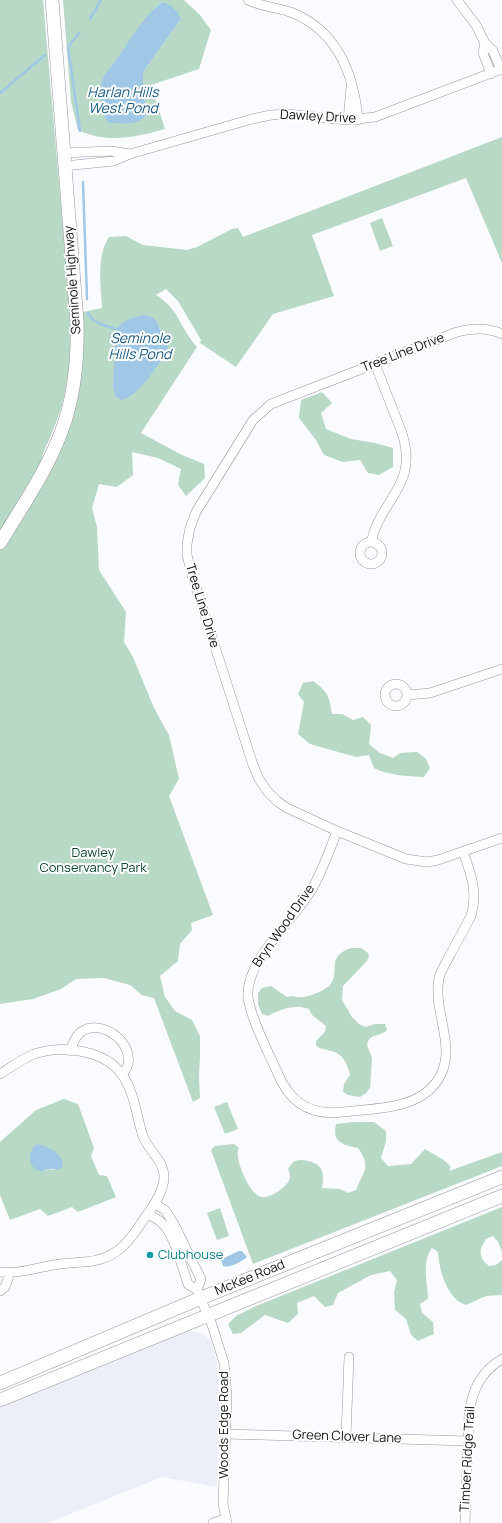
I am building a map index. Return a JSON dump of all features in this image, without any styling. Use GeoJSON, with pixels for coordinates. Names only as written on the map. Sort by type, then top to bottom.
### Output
{"type":"FeatureCollection","features":[{"type":"Feature","properties":{"kind":"main road","name":"Seminole Highway"},"geometry":{"type":"LineString","coordinates":[[0,543],[46,465],[56,443],[63,427],[76,372],[76,322],[52,0]]}},
{"type":"Feature","properties":{"kind":"main road","name":"McKee Road"},"geometry":{"type":"LineString","coordinates":[[0,1382],[203,1302],[502,1177]]}},
{"type":"Feature","properties":{"kind":"main road","name":"McKee Road"},"geometry":{"type":"LineString","coordinates":[[0,1400],[203,1302],[502,1196]]}},
{"type":"Feature","properties":{"kind":"street"},"geometry":{"type":"LineString","coordinates":[[248,0],[255,4],[281,8],[294,13],[309,21],[322,31],[333,43],[343,58],[356,98],[358,120]]}},
{"type":"Feature","properties":{"kind":"street"},"geometry":{"type":"LineString","coordinates":[[457,0],[476,25],[485,43],[493,51],[501,69]]}},
{"type":"Feature","properties":{"kind":"street"},"geometry":{"type":"LineString","coordinates":[[485,43],[483,53],[491,74]]}},
{"type":"Feature","properties":{"kind":"street","name":"Dawley Drive"},"geometry":{"type":"LineString","coordinates":[[64,159],[114,161],[130,154],[252,119],[271,115],[302,115],[348,120],[375,117],[501,69]]}},
{"type":"Feature","properties":{"kind":"street"},"geometry":{"type":"LineString","coordinates":[[348,120],[351,85]]}},
{"type":"Feature","properties":{"kind":"street","name":"Dawley Drive"},"geometry":{"type":"LineString","coordinates":[[64,159],[111,151],[130,154]]}},
{"type":"Feature","properties":{"kind":"street","name":"Tree Line Drive"},"geometry":{"type":"LineString","coordinates":[[502,334],[477,328],[468,329],[278,401],[262,410],[245,431],[196,512],[190,528],[187,544],[188,563],[250,758],[258,779],[278,802],[337,831],[396,855],[416,861],[427,862],[438,860],[502,838]]}},
{"type":"Feature","properties":{"kind":"street"},"geometry":{"type":"LineString","coordinates":[[371,542],[374,531],[402,481],[407,457],[406,445],[375,364]]}},
{"type":"Feature","properties":{"kind":"street"},"geometry":{"type":"LineString","coordinates":[[407,695],[430,693],[502,669]]}},
{"type":"Feature","properties":{"kind":"street","name":"Bryn Wood Drive"},"geometry":{"type":"LineString","coordinates":[[337,831],[312,888],[303,902],[257,961],[251,973],[248,987],[248,996],[252,1012],[285,1089],[298,1102],[318,1111],[338,1112],[407,1103],[426,1092],[439,1078],[446,1060],[447,1050],[438,998],[440,977],[471,916],[474,906],[474,886],[463,852]]}},
{"type":"Feature","properties":{"kind":"street"},"geometry":{"type":"LineString","coordinates":[[70,1051],[77,1035],[86,1029],[96,1028],[110,1033],[120,1039],[128,1053],[128,1064],[122,1075]]}},
{"type":"Feature","properties":{"kind":"street"},"geometry":{"type":"LineString","coordinates":[[0,1074],[21,1060],[46,1051],[84,1052],[99,1057],[115,1067],[129,1086],[143,1136],[163,1170],[163,1186],[154,1204],[130,1240],[122,1249],[112,1256],[86,1262],[55,1264],[27,1271],[10,1273],[0,1272]]}},
{"type":"Feature","properties":{"kind":"street"},"geometry":{"type":"LineString","coordinates":[[154,1204],[165,1210],[174,1224],[202,1279],[203,1302]]}},
{"type":"Feature","properties":{"kind":"street"},"geometry":{"type":"LineString","coordinates":[[148,1214],[165,1226],[174,1244],[188,1284],[203,1302]]}},
{"type":"Feature","properties":{"kind":"street"},"geometry":{"type":"LineString","coordinates":[[0,1291],[5,1288],[10,1273]]}},
{"type":"Feature","properties":{"kind":"street","name":"Woods Edge Road"},"geometry":{"type":"LineString","coordinates":[[203,1302],[224,1363],[227,1396],[223,1504],[226,1521]]}},
{"type":"Feature","properties":{"kind":"street"},"geometry":{"type":"LineString","coordinates":[[346,1437],[349,1357]]}},
{"type":"Feature","properties":{"kind":"street","name":"Timber Ridge Trail"},"geometry":{"type":"LineString","coordinates":[[465,1523],[471,1400],[476,1385],[485,1373],[502,1359]]}},
{"type":"Feature","properties":{"kind":"street","name":"Green Clover Lane"},"geometry":{"type":"LineString","coordinates":[[226,1434],[468,1441]]}},
{"type":"Feature","properties":{"kind":"street"},"geometry":{"type":"LineString","coordinates":[[213,1523],[226,1521]]}},
{"type":"Feature","properties":{"kind":"shaded area"},"geometry":{"type":"Polygon","coordinates":[[[189,1331],[204,1334],[212,1344],[217,1363],[220,1392],[217,1487],[162,1477],[48,1523],[0,1523],[0,1407],[105,1362],[189,1331]]]}},
{"type":"Feature","properties":{"kind":"green space","name":"Dawley Conservancy Park"},"geometry":{"type":"Polygon","coordinates":[[[0,0],[43,0],[71,320],[70,360],[66,387],[60,412],[42,456],[53,463],[83,312],[102,308],[100,271],[102,253],[109,237],[126,236],[143,245],[187,250],[197,247],[232,229],[238,228],[243,237],[502,137],[502,263],[466,178],[312,235],[334,296],[273,314],[236,367],[200,343],[201,340],[178,301],[166,289],[156,295],[170,306],[197,347],[141,433],[182,455],[204,464],[205,478],[186,496],[178,485],[181,469],[158,458],[132,452],[133,475],[117,487],[99,484],[92,508],[97,527],[99,570],[126,612],[124,642],[133,657],[154,708],[169,735],[179,779],[169,796],[213,915],[191,923],[192,930],[180,944],[178,961],[160,976],[165,997],[175,1011],[192,1020],[200,1036],[200,1098],[193,1102],[154,998],[142,995],[130,985],[104,978],[76,979],[61,989],[33,999],[0,1004],[0,0]],[[157,322],[116,329],[115,357],[167,341],[157,322]]]}},
{"type":"Feature","properties":{"kind":"green space"},"geometry":{"type":"Polygon","coordinates":[[[63,0],[184,0],[200,15],[211,30],[199,69],[151,85],[165,129],[122,138],[100,137],[89,134],[78,130],[71,102],[63,0]],[[162,2],[156,7],[131,39],[102,80],[103,111],[109,123],[122,123],[147,113],[143,91],[143,72],[181,19],[162,2]]]}},
{"type":"Feature","properties":{"kind":"green space"},"geometry":{"type":"Polygon","coordinates":[[[382,218],[393,246],[380,251],[370,223],[382,218]]]}},
{"type":"Feature","properties":{"kind":"green space"},"geometry":{"type":"Polygon","coordinates":[[[322,392],[332,403],[321,413],[326,429],[351,439],[393,448],[393,467],[379,475],[368,473],[360,460],[343,462],[324,455],[316,440],[299,418],[301,400],[322,392]]]}},
{"type":"Feature","properties":{"kind":"green space"},"geometry":{"type":"Polygon","coordinates":[[[313,681],[327,694],[332,714],[342,714],[353,720],[363,717],[371,725],[369,744],[380,753],[393,758],[400,753],[417,752],[426,759],[430,768],[424,777],[399,775],[380,771],[374,768],[369,755],[356,757],[310,744],[298,734],[304,702],[298,694],[303,683],[313,681]]]}},
{"type":"Feature","properties":{"kind":"green space"},"geometry":{"type":"Polygon","coordinates":[[[351,948],[361,948],[368,953],[369,956],[367,961],[343,986],[342,1000],[352,1017],[359,1024],[365,1027],[375,1024],[385,1024],[387,1030],[370,1038],[368,1041],[367,1045],[372,1058],[370,1088],[360,1097],[348,1095],[343,1092],[344,1084],[350,1075],[346,1062],[340,1055],[319,1048],[316,1045],[316,1041],[325,1032],[326,1026],[312,1015],[309,1009],[293,1007],[278,1011],[268,1016],[262,1014],[258,1004],[258,993],[262,988],[271,986],[287,997],[301,997],[324,990],[333,981],[338,956],[351,948]]]}},
{"type":"Feature","properties":{"kind":"green space"},"geometry":{"type":"Polygon","coordinates":[[[64,1099],[78,1104],[94,1148],[91,1156],[99,1175],[107,1176],[116,1197],[78,1212],[72,1207],[48,1216],[40,1209],[10,1220],[0,1195],[0,1142],[36,1110],[64,1099]],[[48,1147],[43,1171],[49,1169],[55,1170],[61,1158],[48,1147]]]}},
{"type":"Feature","properties":{"kind":"green space"},"geometry":{"type":"Polygon","coordinates":[[[227,1102],[238,1129],[225,1134],[214,1107],[227,1102]]]}},
{"type":"Feature","properties":{"kind":"green space"},"geometry":{"type":"Polygon","coordinates":[[[374,1122],[386,1131],[386,1141],[381,1158],[388,1166],[411,1164],[425,1149],[448,1164],[451,1167],[449,1171],[502,1152],[502,1166],[253,1264],[211,1150],[215,1146],[234,1144],[239,1148],[238,1156],[243,1173],[249,1186],[257,1195],[261,1197],[269,1196],[278,1192],[286,1185],[290,1177],[288,1168],[292,1163],[298,1160],[306,1160],[316,1164],[321,1169],[323,1176],[322,1188],[340,1189],[348,1193],[356,1190],[365,1169],[365,1160],[358,1148],[347,1146],[337,1139],[335,1130],[336,1124],[374,1122]]]}},
{"type":"Feature","properties":{"kind":"green space"},"geometry":{"type":"Polygon","coordinates":[[[502,1207],[502,1252],[498,1242],[493,1236],[486,1239],[481,1250],[481,1256],[485,1263],[489,1266],[496,1265],[502,1260],[502,1295],[486,1296],[466,1305],[459,1302],[445,1283],[440,1267],[438,1252],[432,1248],[426,1266],[428,1299],[420,1304],[422,1313],[433,1322],[434,1334],[418,1341],[411,1335],[406,1319],[395,1310],[394,1292],[397,1280],[390,1271],[371,1275],[338,1293],[333,1305],[325,1307],[314,1296],[297,1303],[298,1314],[288,1323],[265,1315],[241,1333],[233,1334],[228,1324],[236,1316],[256,1306],[502,1207]]]}},
{"type":"Feature","properties":{"kind":"green space"},"geometry":{"type":"Polygon","coordinates":[[[220,1208],[229,1236],[217,1240],[207,1213],[220,1208]]]}},
{"type":"Feature","properties":{"kind":"water","name":"Harlan Hills West Pond"},"geometry":{"type":"Polygon","coordinates":[[[162,2],[173,8],[181,19],[143,72],[143,91],[147,113],[136,122],[126,124],[109,123],[102,109],[101,103],[101,86],[105,74],[148,15],[162,2]]]}},
{"type":"Feature","properties":{"kind":"water","name":"Seminole Hills Pond"},"geometry":{"type":"Polygon","coordinates":[[[144,315],[152,317],[157,322],[167,341],[168,351],[141,387],[127,398],[121,400],[115,396],[113,387],[116,329],[128,319],[144,315]]]}},
{"type":"Feature","properties":{"kind":"water"},"geometry":{"type":"Polygon","coordinates":[[[37,1144],[46,1146],[58,1154],[63,1166],[58,1170],[49,1169],[41,1171],[36,1169],[31,1163],[30,1155],[31,1151],[37,1144]]]}},
{"type":"Feature","properties":{"kind":"water"},"geometry":{"type":"Polygon","coordinates":[[[242,1251],[247,1257],[239,1263],[223,1266],[221,1260],[242,1251]]]}},
{"type":"Feature","properties":{"kind":"waterway"},"geometry":{"type":"LineString","coordinates":[[90,19],[101,0]]}},
{"type":"Feature","properties":{"kind":"waterway"},"geometry":{"type":"LineString","coordinates":[[80,32],[68,47],[80,131]]}},
{"type":"Feature","properties":{"kind":"waterway"},"geometry":{"type":"LineString","coordinates":[[0,93],[45,55]]}},
{"type":"Feature","properties":{"kind":"waterway"},"geometry":{"type":"LineString","coordinates":[[83,182],[87,299]]}},
{"type":"Feature","properties":{"kind":"waterway"},"geometry":{"type":"LineString","coordinates":[[88,313],[96,322],[116,329]]}},
{"type":"Feature","properties":{"kind":"place","name":"Clubhouse"},"geometry":{"type":"Point","coordinates":[150,1255]}}]}
